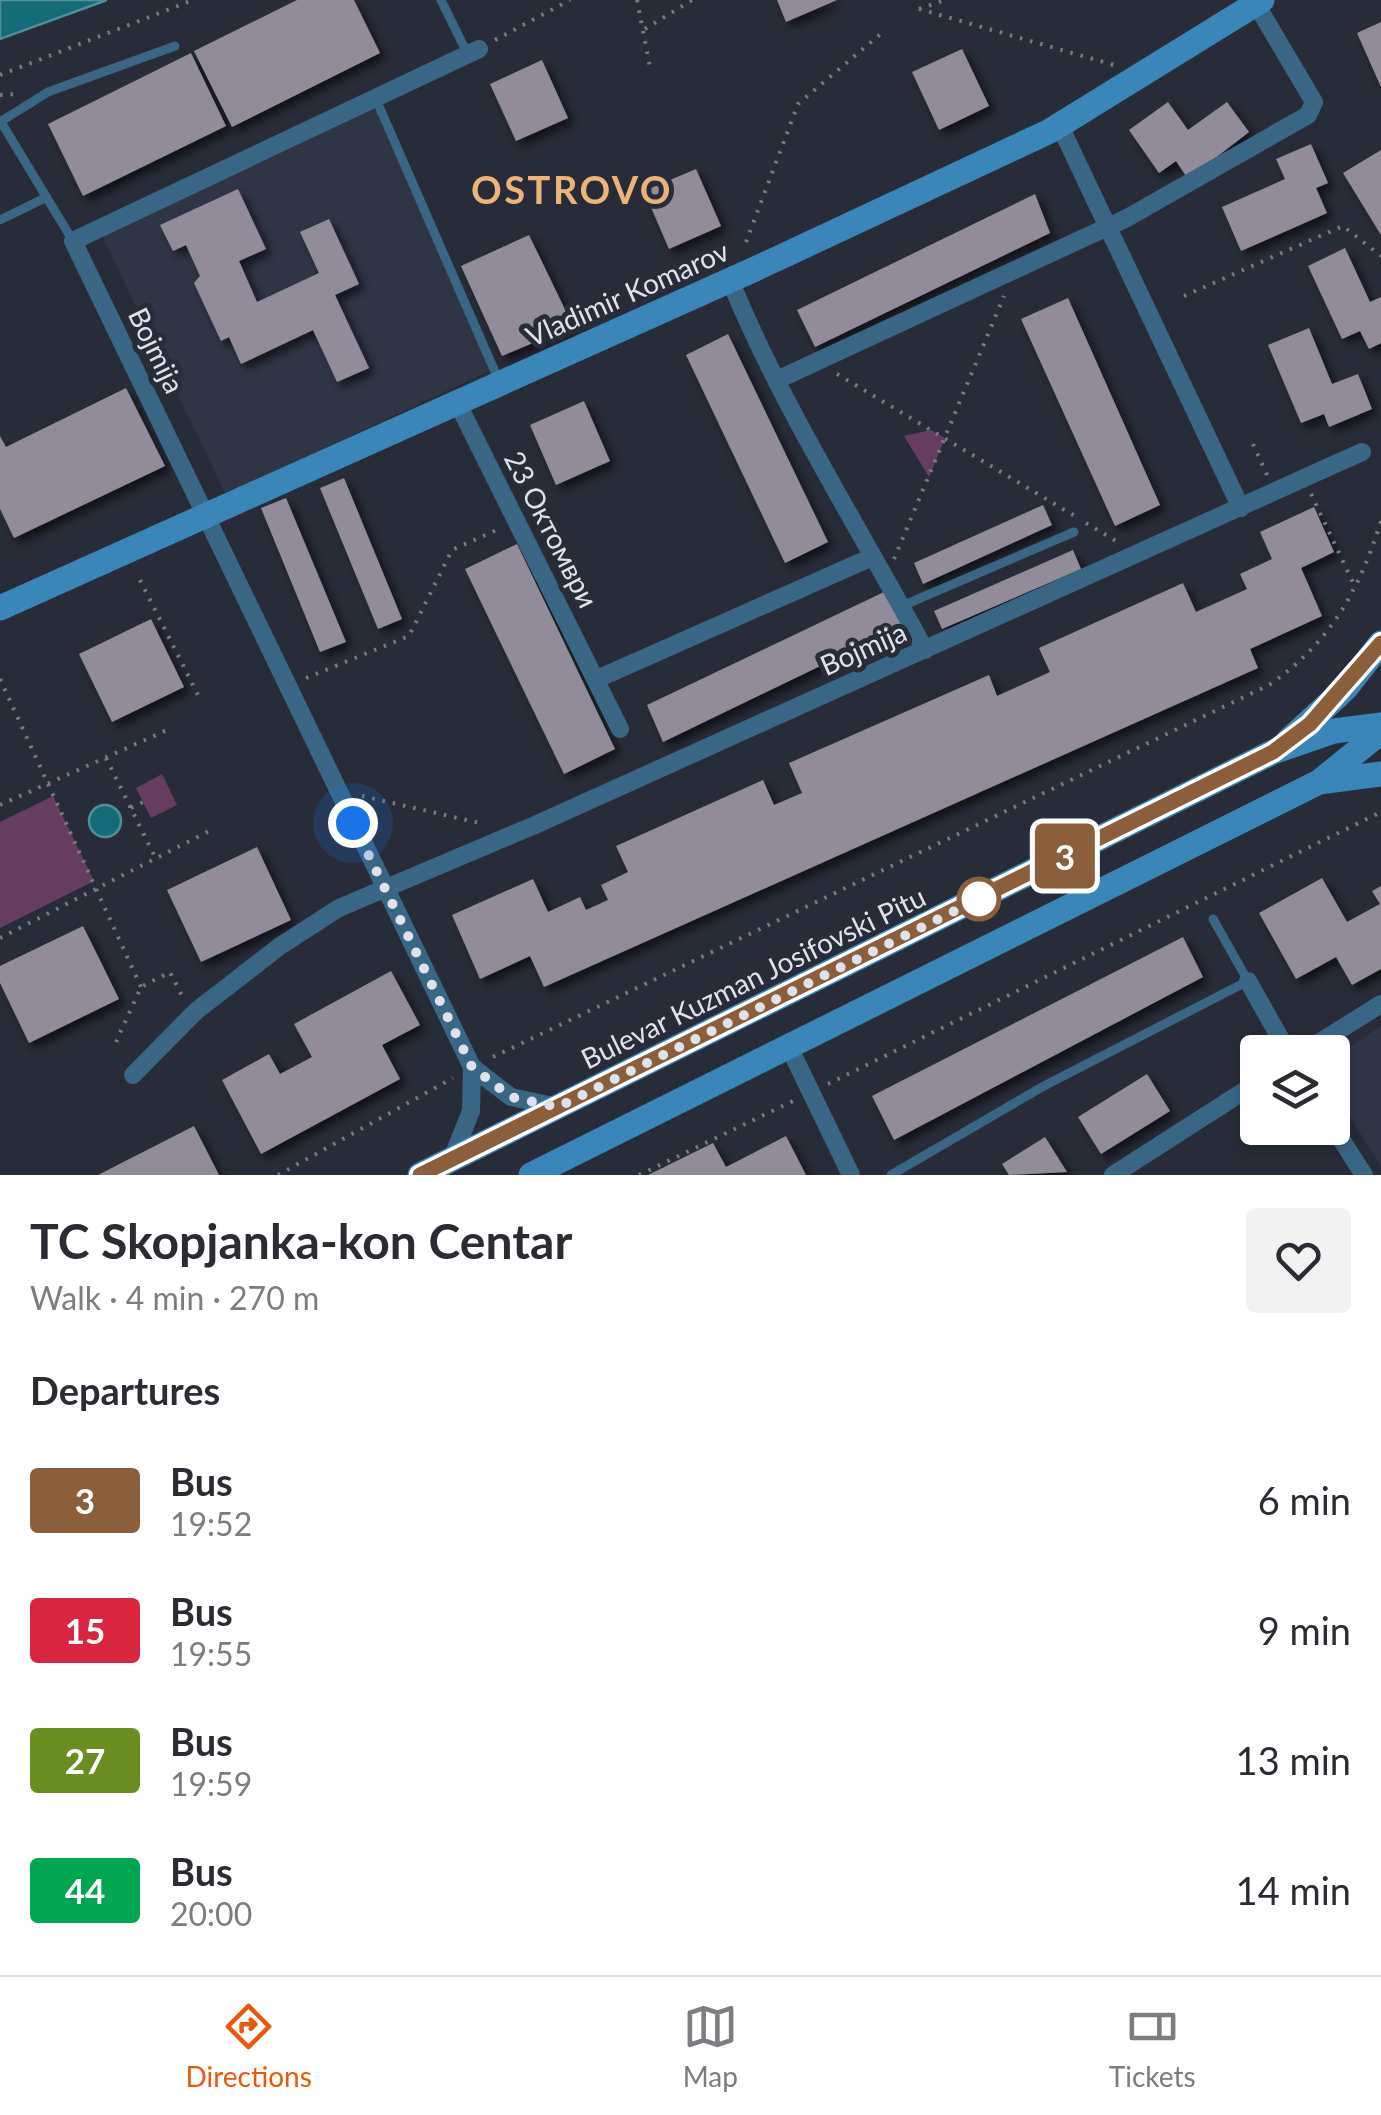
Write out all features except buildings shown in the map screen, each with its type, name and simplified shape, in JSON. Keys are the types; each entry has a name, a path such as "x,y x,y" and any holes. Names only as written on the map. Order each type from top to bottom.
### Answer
{"street":[{"path":"777,380 1109,225 1271,137 1313,109 1314,102 1259,2"},
{"name":"Vladimir Komarov","path":"0,608 458,404 1060,126 1259,2"},
{"path":"74,241 473,51"},
{"path":"1060,126 1241,508"},
{"name":"Bojmija","path":"74,241 125,366 206,513 472,1067"},
{"path":"730,280 777,380 870,558 925,650"},
{"name":"23 Октомври","path":"458,404 620,729"},
{"name":"Bojmija","path":"133,1074 191,1016 280,946 338,908 518,832 1362,452"},
{"path":"597,679 870,558"},
{"name":"Bulevar Kuzman Josifovski Pitu","path":"1273,752 1310,724 1364,667 1381,643"},
{"path":"531,1175 1319,782 1381,729"},
{"name":"Bulevar Kuzman Josifovski Pitu","path":"420,1175 1273,752 1334,732 1381,729"},
{"path":"1319,782 1381,774"},
{"path":"1248,980 1279,1035"},
{"path":"1331,1035 1381,1004"},
{"path":"790,1049 852,1175"},
{"path":"472,1067 511,1097 558,1107"},
{"path":"452,1159 471,1111 472,1067"},
{"path":"1113,1175 1240,1094"},
{"path":"1345,1145 1364,1175"}],"lane":[{"path":"440,0 473,51"},
{"path":"74,241 0,122 48,92 174,46"},
{"path":"375,97 500,384"},
{"path":"0,220 45,198"},
{"path":"902,606 1074,532"},
{"path":"891,1175 1042,1088 1248,980 1213,920"}],"path":[{"path":"0,75 193,0"},
{"path":"473,51 570,0"},
{"path":"637,0 650,67"},
{"path":"645,28 692,0"},
{"path":"945,0 919,10 1143,73"},
{"path":"746,242 798,104 884,31"},
{"path":"1184,296 1343,226 1381,256"},
{"path":"885,581 1016,268"},
{"path":"816,361 1139,554"},
{"path":"1253,444 1275,493"},
{"path":"1304,479 1356,589"},
{"path":"288,685 409,636 452,550 518,520"},
{"path":"278,1175 472,1067 1270,685 1323,640 1356,589 1381,521"},
{"path":"140,580 200,699"},
{"path":"0,678 140,987"},
{"path":"0,805 168,730"},
{"path":"106,758 156,859"},
{"path":"338,790 518,832"},
{"path":"131,808 143,802"},
{"path":"639,1175 1381,812"},
{"path":"0,938 215,828"},
{"path":"116,1042 140,987 170,972 191,1016"}],"shaded area":[{"path":"375,97 493,369 226,495 99,229"},
{"path":"931,430 945,438 929,477 904,436"},
{"path":"162,774 177,805 151,818 136,788"},
{"path":"53,796 94,881 0,928 0,822"},
{"path":"1381,1026 1381,1166 1350,1117 1350,1047"}],"water":[{"path":"0,0 107,0 0,39"},
{"path":"105,805 117,809 121,821 117,833 105,837 93,833 89,821 93,809"}],"bus line":[{"name":"3","path":"420,1175 1273,752 1310,724 1345,689 1381,643"}],"district":[{"name":"OSTROVO","path":"572,189"}],"route":[{"path":"353,823 472,1067 511,1097 558,1107 979,899"}]}
